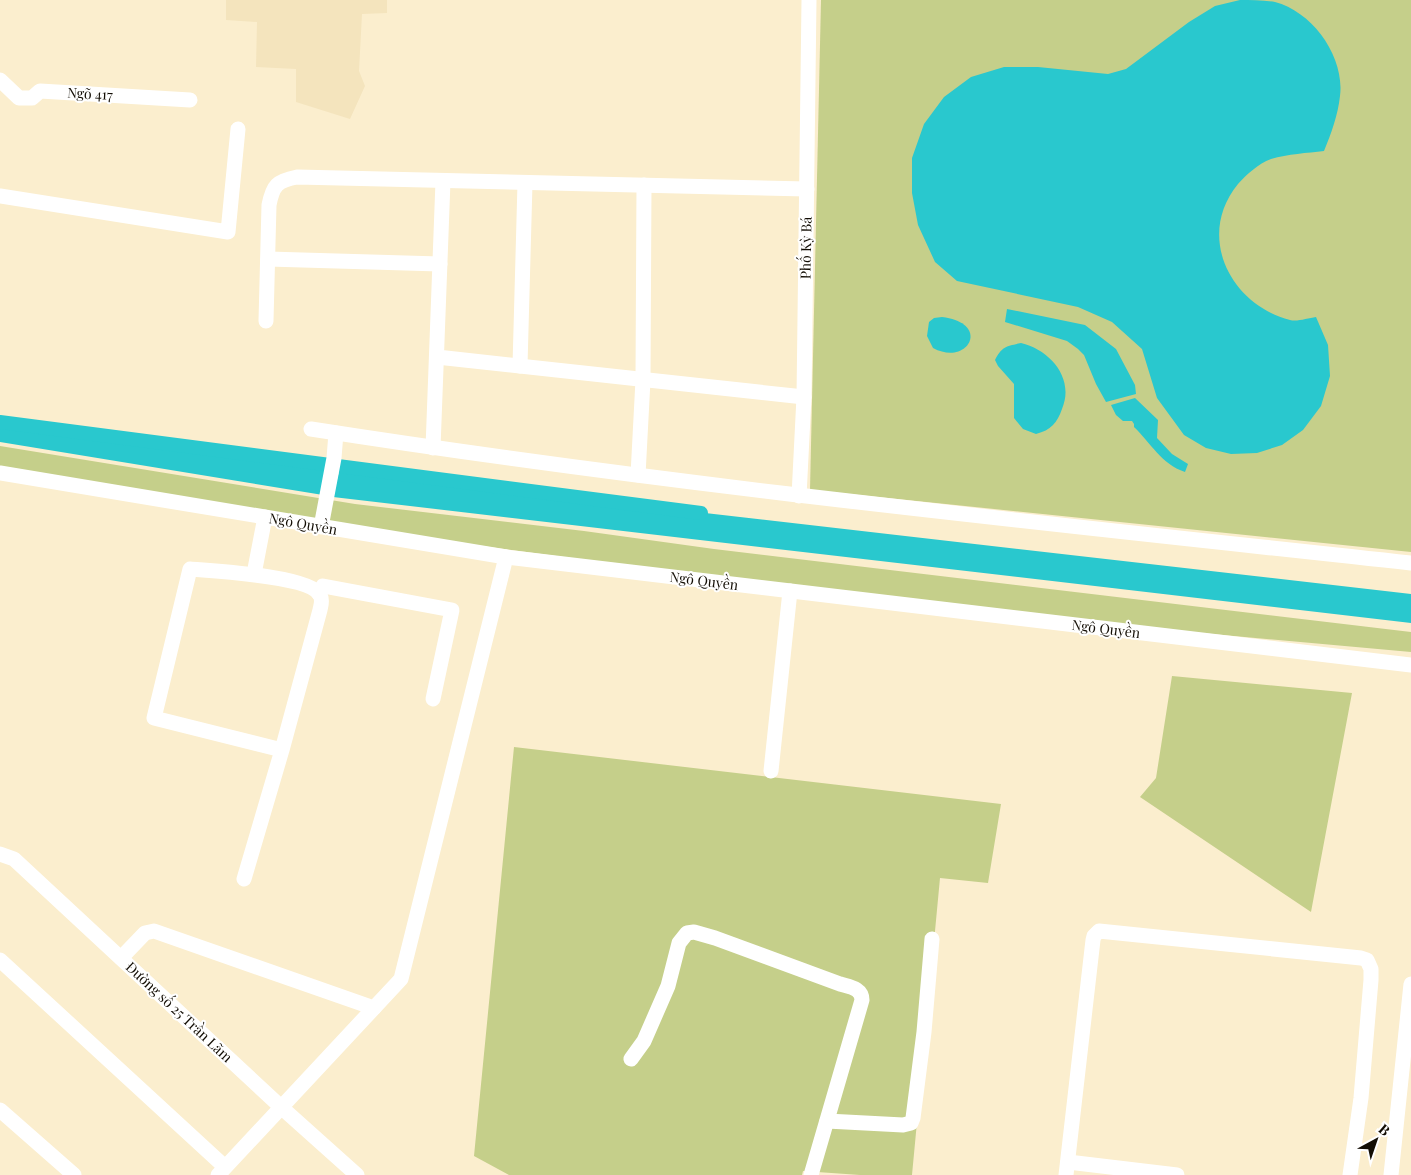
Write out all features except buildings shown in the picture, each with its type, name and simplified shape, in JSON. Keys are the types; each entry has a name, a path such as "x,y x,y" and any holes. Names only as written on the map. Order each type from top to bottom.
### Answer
{"street":[{"name":"Phố Kỳ Bá","path":"799,496 804,397 809,0"},
{"name":"Ngõ 417","path":"0,80 19,98 32,98 40,91 190,100"},
{"path":"0,196 228,232 238,129"},
{"path":"266,321 269,205 272,192 277,184 297,177 808,189"},
{"path":"433,448 443,181"},
{"path":"520,366 525,183"},
{"path":"638,475 643,380 644,186"},
{"path":"268,259 440,264"},
{"path":"436,357 804,397"},
{"path":"311,429 433,448 799,496 1411,563"},
{"path":"321,527 334,458 336,433"},
{"name":"Ngô Quyền","path":"0,473 506,557 1411,665"},
{"path":"254,574 265,517"},
{"path":"0,960 221,1171 401,980 506,557"},
{"path":"282,750 154,718 190,569 254,574 309,586 320,594"},
{"path":"244,879 320,610 322,586 452,610 433,699"},
{"path":"771,771 790,592"},
{"name":"Đường số 25 Trần Lãm","path":"0,854 14,859 357,1175"},
{"path":"121,958 145,933 154,931 374,1008"},
{"path":"1177,1175 1067,1169 1093,940 1099,931 1367,960 1371,969 1370,990 1361,1098 1350,1175"},
{"path":"631,1059 644,1041 668,986 679,943 687,933 691,932 715,938 855,988 861,995 862,1000 811,1175"},
{"path":"827,1121 903,1125 911,1123 924,1032 932,939"},
{"path":"1391,1175 1411,984"},
{"path":"0,1110 74,1175"}],"shaded area":[{"path":"226,0 387,0 387,13 362,14 359,71 365,86 350,119 296,102 296,69 256,67 257,22 226,20"}],"green space":[{"path":"821,0 1411,0 1411,552 810,490"},
{"path":"0,446 355,504 1411,632 1411,652 1168,630 608,563 414,537 0,466"},
{"path":"1172,676 1352,693 1311,912 1140,797 1156,778"},
{"path":"514,747 1001,804 988,883 940,878 912,1175 860,1175 803,1171 802,1175 509,1175 474,1156"}],"water":[{"path":"1240,0 1275,2 1289,7 1302,15 1314,26 1332,52 1340,81 1340,96 1334,124 1324,151 1284,156 1266,161 1241,180 1226,204 1220,225 1220,245 1225,265 1236,283 1250,299 1269,312 1290,320 1316,317 1328,345 1330,376 1321,406 1303,430 1282,445 1257,453 1231,454 1206,448 1184,435 1157,398 1142,349 1112,322 1078,307 957,281 935,262 918,225 912,193 912,158 924,124 944,97 971,77 1004,67 1038,67 1108,74 1126,69 1189,22 1215,6"},
{"path":"1007,309 1085,325 1116,349 1135,385 1136,394 1106,402 1084,355 1078,349 1067,341 1005,322"},
{"path":"942,317 957,321 967,327 970,334 969,342 964,348 956,352 945,352 933,348 927,336 929,322 934,318"},
{"path":"1021,343 1032,347 1050,359 1062,376 1065,387 1065,398 1058,418 1050,428 1036,434 1023,429 1014,418 1014,384 995,360 1005,347"},
{"path":"1135,398 1158,420 1157,438 1172,454 1188,464 1185,472 1169,464 1134,427 1132,421 1123,421 1116,415 1111,405"},
{"path":"0,422 326,464 323,495 0,442"},
{"path":"339,471 1411,594 1411,623 333,497"}],"waterway":[{"path":"0,422 701,513"}]}
